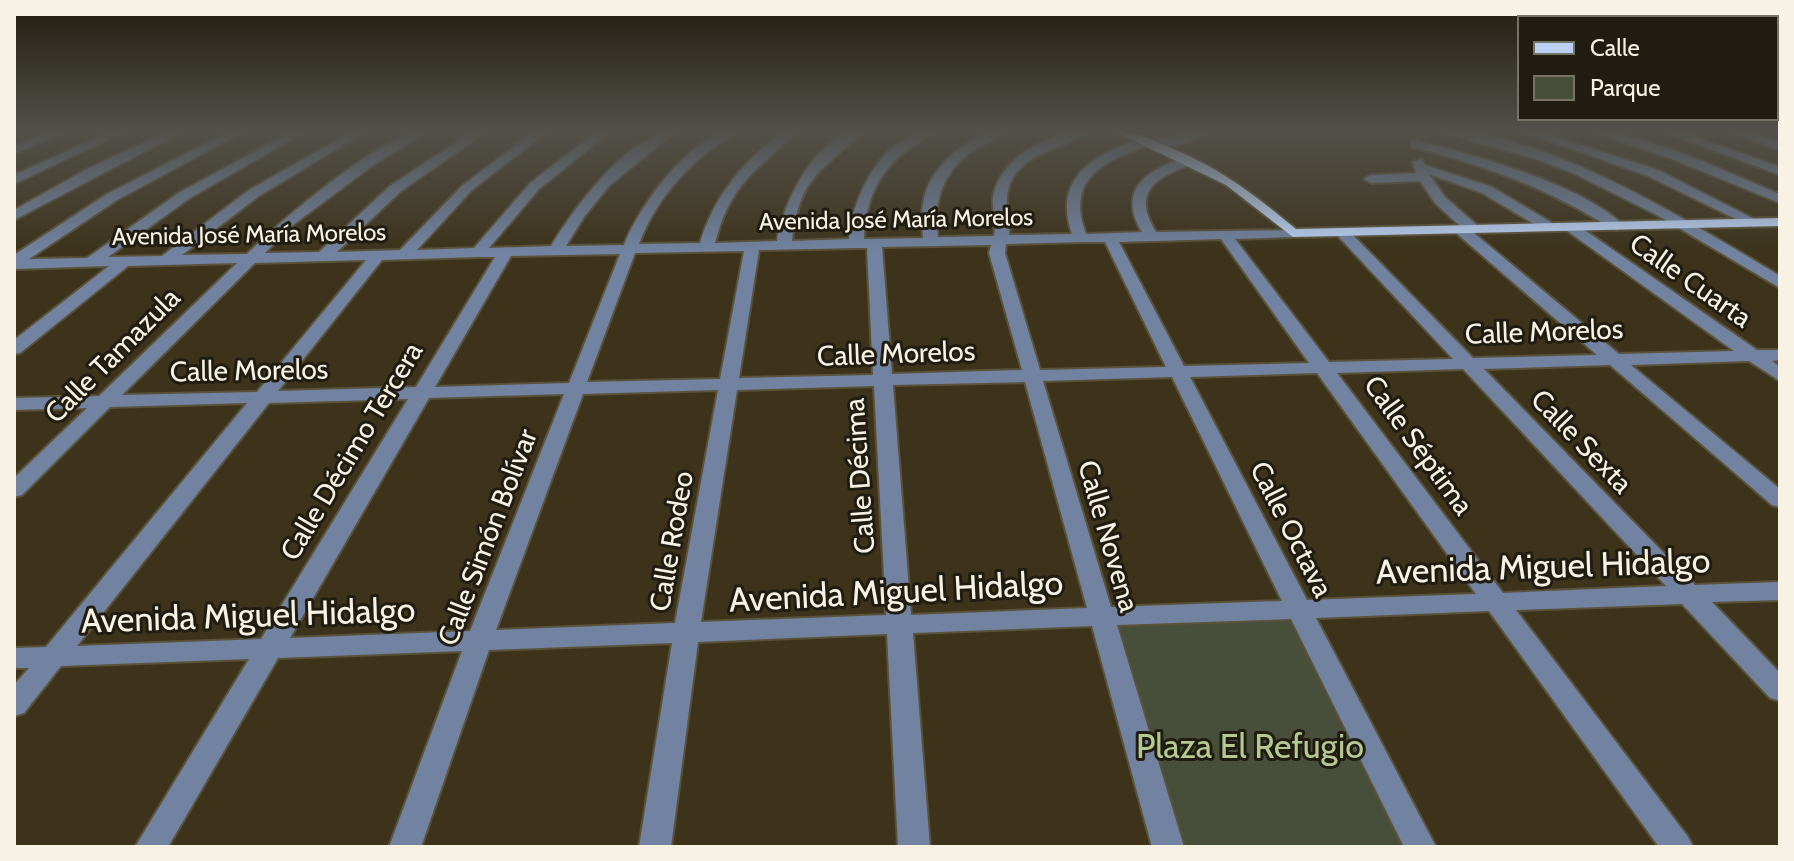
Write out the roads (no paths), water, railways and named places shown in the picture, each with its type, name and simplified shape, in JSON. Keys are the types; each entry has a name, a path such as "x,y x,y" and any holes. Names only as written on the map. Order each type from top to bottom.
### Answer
{"main road":[{"path":"1213,172 1231,182 1293,233"},
{"name":"Avenida José María Morelos","path":"1293,233 1780,222"}],"street":[{"path":"14,216 92,172"},
{"path":"14,263 112,197 160,172"},
{"path":"91,262 185,195 226,172"},
{"path":"166,260 254,193 290,172"},
{"name":"Calle Tamazula","path":"14,490 249,258 327,191 357,172"},
{"path":"323,257 395,189 420,172"},
{"path":"405,254 434,218 486,172"},
{"path":"478,253 500,221 550,172"},
{"path":"556,251 589,198 616,172"},
{"name":"Calle Simón Bolívar","path":"405,847 479,640 639,224 662,189 679,172"},
{"path":"706,247 722,202 744,172"},
{"path":"784,246 787,216 797,190 809,172"},
{"name":"Calle Décima","path":"877,172 863,194 856,218 865,244 882,382 914,847"},
{"path":"931,242 926,221 928,201 935,183 945,172"},
{"name":"Calle Novena","path":"1012,172 1002,190 1000,209 1003,229 997,253 1168,847"},
{"path":"1081,239 1072,220 1070,202 1075,186 1089,172"},
{"path":"1152,237 1139,221 1136,205 1140,190 1151,178 1164,172"},
{"path":"1371,179 1421,172"},
{"path":"1422,172 1442,202 1466,229 1610,357 1780,500"},
{"path":"1423,172 1487,190 1549,227"},
{"path":"1509,172 1552,188 1617,226"},
{"path":"1582,172 1635,196 1780,283"},
{"path":"1651,172 1753,222"},
{"path":"1715,172 1780,199"},
{"name":"Calle Cuarta","path":"1571,227 1780,375"},
{"name":"Calle Sexta","path":"1342,232 1780,690"},
{"name":"Avenida José María Morelos","path":"14,263 1293,233"},
{"name":"Calle Séptima","path":"1225,235 1677,847"},
{"name":"Calle Octava","path":"1110,238 1420,847"},
{"name":"Calle Rodeo","path":"655,847 686,634 752,246"},
{"name":"Calle Décimo Tercera","path":"151,847 506,252"},
{"path":"14,705 378,255"},
{"path":"14,349 125,261"},
{"name":"Calle Morelos","path":"14,404 882,382 1610,357 1780,355"},
{"name":"Avenida Miguel Hidalgo","path":"14,658 1780,591"}],"park label":[{"name":"Plaza El Refugio","path":"1250,746"}]}
